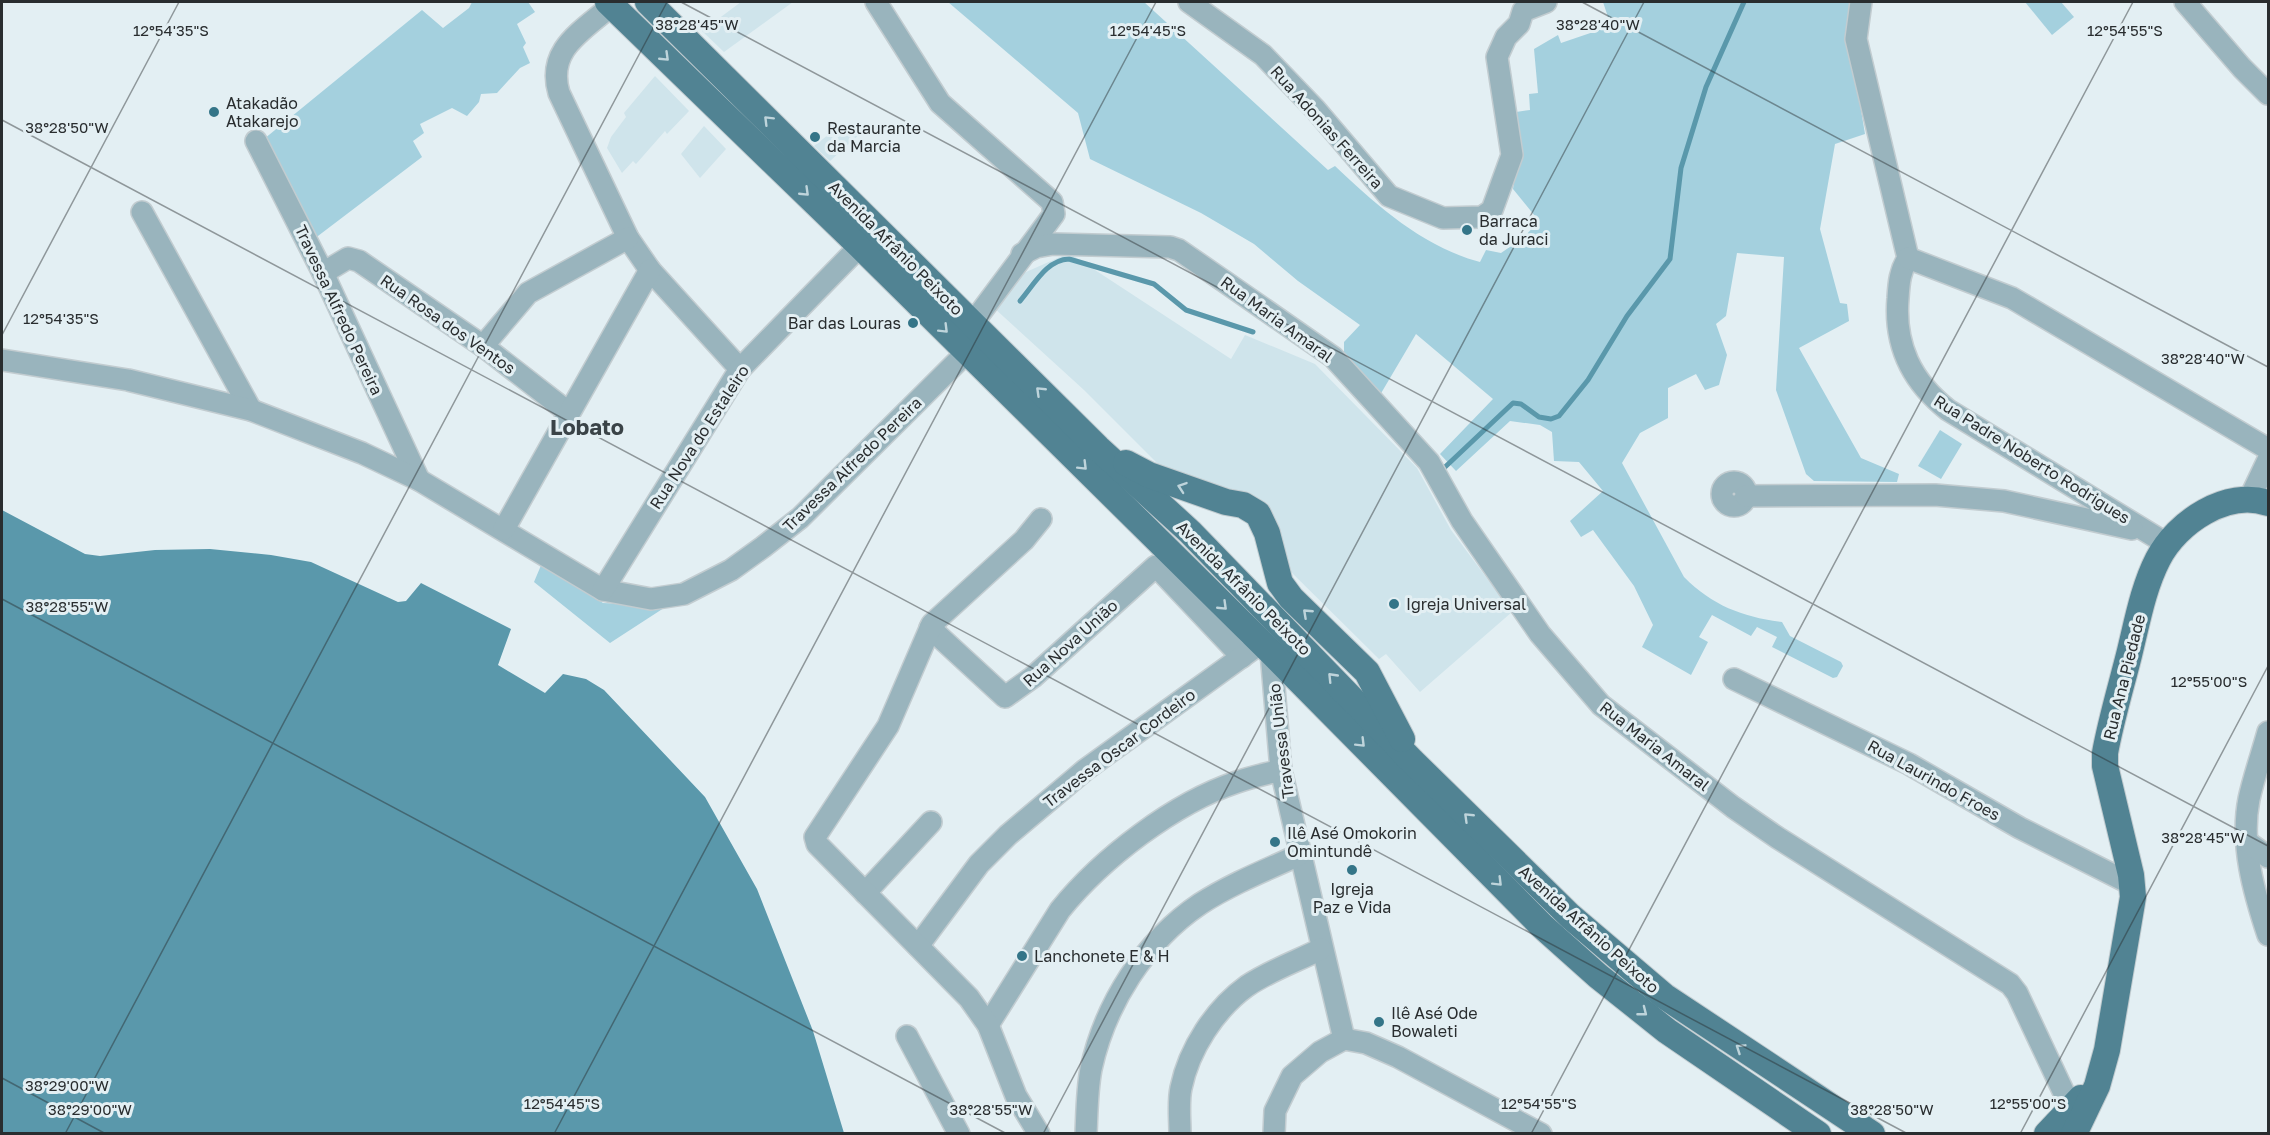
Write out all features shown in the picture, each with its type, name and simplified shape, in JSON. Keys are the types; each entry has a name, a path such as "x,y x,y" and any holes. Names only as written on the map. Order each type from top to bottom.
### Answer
{"main road":[{"name":"Avenida Afrânio Peixoto","path":"648,2 1098,448 1190,532 1412,761 1618,959 1682,1009 1872,1134"},
{"name":"Avenida Afrânio Peixoto","path":"610,3 860,246 1181,565 1258,650 1542,926 1598,976 1696,1052 1818,1134"},
{"path":"1098,448 1149,475 1226,502 1243,505 1258,514 1267,533 1280,583 1291,598 1367,672 1412,761"},
{"name":"Rua Ana Piedade","path":"2047,1134 2073,1122 2102,1068 2110,1036 2133,906 2133,885 2105,766 2105,753 2152,574 2157,538 2209,509 2258,501"},
{"path":"1181,565 1190,532 1198,514 1206,507 1226,502"},
{"path":"1780,1074 1893,1134"}],"street":[{"path":"876,2 940,103 1052,202 1054,214 972,324"},
{"name":"Rua Adonias Ferreira","path":"1189,2 1263,55 1315,109 1389,196 1443,218 1482,217 1492,210 1512,155 1497,57 1506,37 1519,24 1520,6 1546,2"},
{"path":"1861,2 1856,39 1908,258 2012,298 2268,449"},
{"path":"2185,2 2242,68 2268,94"},
{"path":"610,3 562,50 555,71 559,93 628,238 650,270 740,369"},
{"name":"Travessa Alfredo Pereira","path":"256,141 323,273 418,480"},
{"path":"142,212 251,410"},
{"path":"483,346 528,293 628,238"},
{"name":"Rua Maria Amaral","path":"1022,254 1036,247 1053,244 1170,247 1179,250 1333,357 1429,462 1462,521 1540,634 1601,705 1733,807 1778,838 2010,984 2017,993 2073,1122"},
{"name":"Rua Nova do Estaleiro","path":"603,590 740,369 860,246"},
{"name":"Rua Rosa dos Ventos","path":"323,273 348,258 359,261 483,346 568,412"},
{"name":"Rua Padre Noberto Rodrigues","path":"1908,258 1900,271 1897,328 1906,361 1926,391 1948,410 2157,538"},
{"path":"504,529 650,270"},
{"name":"Travessa Alfredo Pereira","path":"2,360 128,380 251,410 362,453 418,480 504,529 603,590 651,599 684,594 731,570 800,518 967,352"},
{"path":"2258,501 2268,460"},
{"name":"Rua Padre Noberto Rodrigues","path":"1746,496 1935,495 2004,501 2157,538"},
{"path":"1040,1134 1016,1096 988,1024 969,998 817,844 815,837 888,726 930,628 942,612 1024,540 1041,519"},
{"name":"Rua Nova União","path":"930,628 996,691 1002,696 1009,696 1156,566 1258,650"},
{"name":"Travessa União","path":"1258,650 1299,855 1344,1039"},
{"name":"Travessa Oscar Cordeiro","path":"918,946 979,864 1008,835 1084,770 1258,650"},
{"name":"Rua Laurindo Froes","path":"1734,679 1909,764 2020,828 2133,885"},
{"path":"2268,732 2249,800 2246,841 2257,900 2268,935"},
{"path":"988,1024 1060,909 1098,872 1157,822 1224,787 1281,770"},
{"path":"866,893 931,822"},
{"path":"2246,841 2268,857"},
{"path":"1086,1134 1091,1070 1100,1037 1126,981 1166,933 1202,903 1299,855"},
{"path":"1180,1134 1180,1098 1184,1076 1194,1050 1218,1012 1248,985 1321,949"},
{"path":"907,1036 959,1134"},
{"path":"1274,1134 1275,1111 1292,1076 1320,1052 1344,1039 1366,1043 1398,1057 1541,1134"}],"shaded area":[{"path":"472,2 528,2 535,12 517,24 526,43 523,47 530,63 520,68 497,93 481,94 479,102 467,116 452,108 420,124 424,133 413,141 422,157 314,239 264,139 422,10 443,28 469,8"},
{"path":"741,2 793,2 724,52 702,31"},
{"path":"948,2 1144,2 1328,170 1335,166 1384,210 1420,235 1459,255 1480,262 1486,250 1501,253 1523,238 1539,221 1513,189 1520,143 1516,112 1530,110 1529,94 1538,93 1534,49 1558,35 1561,43 1611,26 1603,2 1852,2 1849,38 1865,134 1835,144 1820,229 1840,303 1847,304 1849,321 1799,348 1861,458 1899,474 1897,482 1814,481 1806,474 1776,390 1784,257 1737,253 1726,316 1716,324 1727,355 1719,385 1705,390 1696,374 1668,388 1668,418 1640,433 1622,463 1684,577 1717,603 1754,617 1782,622 1790,636 1841,662 1843,666 1837,677 1833,678 1772,647 1777,637 1757,627 1751,636 1712,615 1699,637 1708,642 1691,675 1642,647 1653,625 1634,586 1593,530 1581,537 1570,521 1603,491 1579,462 1554,461 1552,432 1540,425 1510,421 1456,471 1440,454 1493,399 1416,334 1380,395 1344,358 1344,342 1360,325 1298,281 1254,244 1201,213 1090,159 1078,113"},
{"path":"2025,2 2061,2 2074,17 2052,35"},
{"path":"655,76 689,111 667,134 665,131 636,164 633,161 622,173 607,148 611,137 626,117 624,113"},
{"path":"854,123 862,132 830,161 814,146 828,135 836,139"},
{"path":"704,126 726,149 700,178 681,154"},
{"path":"1069,253 1231,359 1245,335 1315,364 1417,468 1451,530 1512,612 1420,692 1386,654 1379,659 1286,567 1279,532 1273,515 1266,508 1229,489 1161,467 1084,390 993,307 1017,276"},
{"path":"1940,430 1962,444 1941,479 1918,466"},
{"path":"2,510 85,554 100,556 155,550 210,549 271,555 311,562 398,602 406,601 421,583 511,629 498,665 545,693 563,674 586,679 604,690 705,797 757,889 813,1031 844,1133 2,1133"},
{"path":"542,563 603,603 667,606 610,643 534,582"}],"waterway":[{"path":"1444,468 1513,403 1521,404 1539,417 1551,419 1559,416 1588,380 1627,316 1670,259 1681,168 1706,87 1744,2"},
{"path":"1020,301 1047,269 1061,260 1069,259 1154,284 1186,310 1253,332"}],"place":[{"name":"Atakadão Atakarejo","path":"214,112"},
{"name":"Restaurante da Marcia","path":"815,137"},
{"name":"Barraca da Juraci","path":"1467,230"},
{"name":"Bar das Louras","path":"913,323"},
{"name":"Igreja Universal","path":"1394,604"},
{"name":"Ilê Asé Omokorin Omintundê","path":"1275,842"},
{"name":"Igreja Paz e Vida","path":"1352,870"},
{"name":"Lanchonete E & H","path":"1022,956"},
{"name":"Ilê Asé Ode Bowaleti","path":"1379,1022"}],"district":[{"name":"Lobato","path":"587,427"}]}
